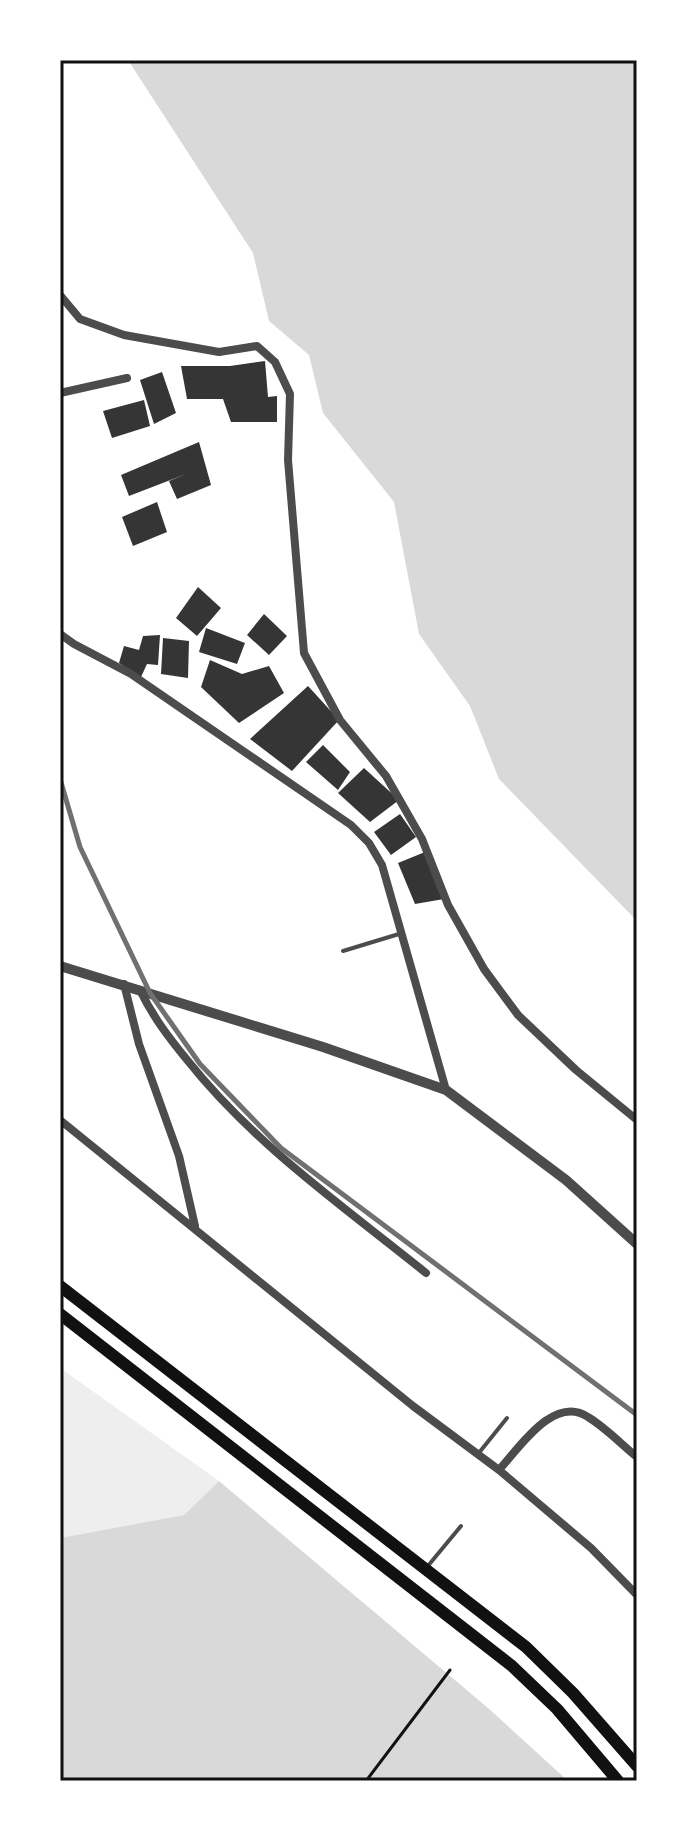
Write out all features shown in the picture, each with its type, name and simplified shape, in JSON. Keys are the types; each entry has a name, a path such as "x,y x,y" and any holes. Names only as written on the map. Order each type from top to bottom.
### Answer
{"main road":[{"path":"60,1286 526,1647 573,1693 637,1766"},
{"path":"60,1314 512,1666 557,1709 618,1781"}],"street":[{"path":"60,295 80,319 124,335 219,352 257,346 275,362 290,394 288,460 304,653 340,720 392,786 422,839 448,905 484,969 518,1015 576,1070 637,1120"},
{"path":"60,393 127,378"},
{"path":"60,634 131,674 360,833 382,865 446,1090"},
{"path":"60,966 323,1047 446,1090 566,1180 637,1244"},
{"path":"124,984 139,1044 179,1156 195,1227"},
{"path":"140,990 153,1017 235,1116 297,1172 426,1273"},
{"path":"60,1120 328,1338 499,1470 591,1548 637,1595"},
{"path":"499,1470 543,1424 557,1414 571,1411 588,1416 637,1457"}],"lane":[{"path":"343,951 402,933"},
{"path":"478,1454 507,1418"},
{"path":"426,1569 461,1526"}],"path":[{"path":"366,1781 450,1670"}],"shaded area":[{"path":"128,60 637,60 637,921 499,779 470,706 419,634 394,502 323,413 309,355 269,321 253,253"},
{"path":"60,1368 219,1481 184,1515 60,1538"},
{"path":"219,1481 488,1708 568,1781 60,1781 60,1538 184,1515"}],"building":[{"path":"265,361 268,397 277,396 277,422 231,422 223,399 187,399 181,366 230,366"},
{"path":"162,372 176,413 154,424 140,380"},
{"path":"144,400 150,426 112,438 103,411"},
{"path":"199,442 211,485 177,499 169,481 186,474 129,496 121,475"},
{"path":"157,502 167,532 133,546 122,517"},
{"path":"198,587 221,608 197,636 176,618"},
{"path":"264,614 287,636 269,655 247,635"},
{"path":"206,628 245,643 237,664 199,652"},
{"path":"160,635 158,665 147,664 141,677 119,663 124,646 139,650 143,636"},
{"path":"163,638 189,641 188,678 161,674"},
{"path":"210,660 242,674 269,666 284,693 239,723 201,687"},
{"path":"308,686 339,720 292,771 250,739"},
{"path":"323,745 350,772 338,790 306,762"},
{"path":"364,768 399,800 370,822 338,793"},
{"path":"400,814 416,837 391,855 374,832"},
{"path":"425,852 444,899 415,904 398,863"}],"railway":[{"path":"60,779 80,847 150,993 200,1064 281,1148 637,1415"}]}
